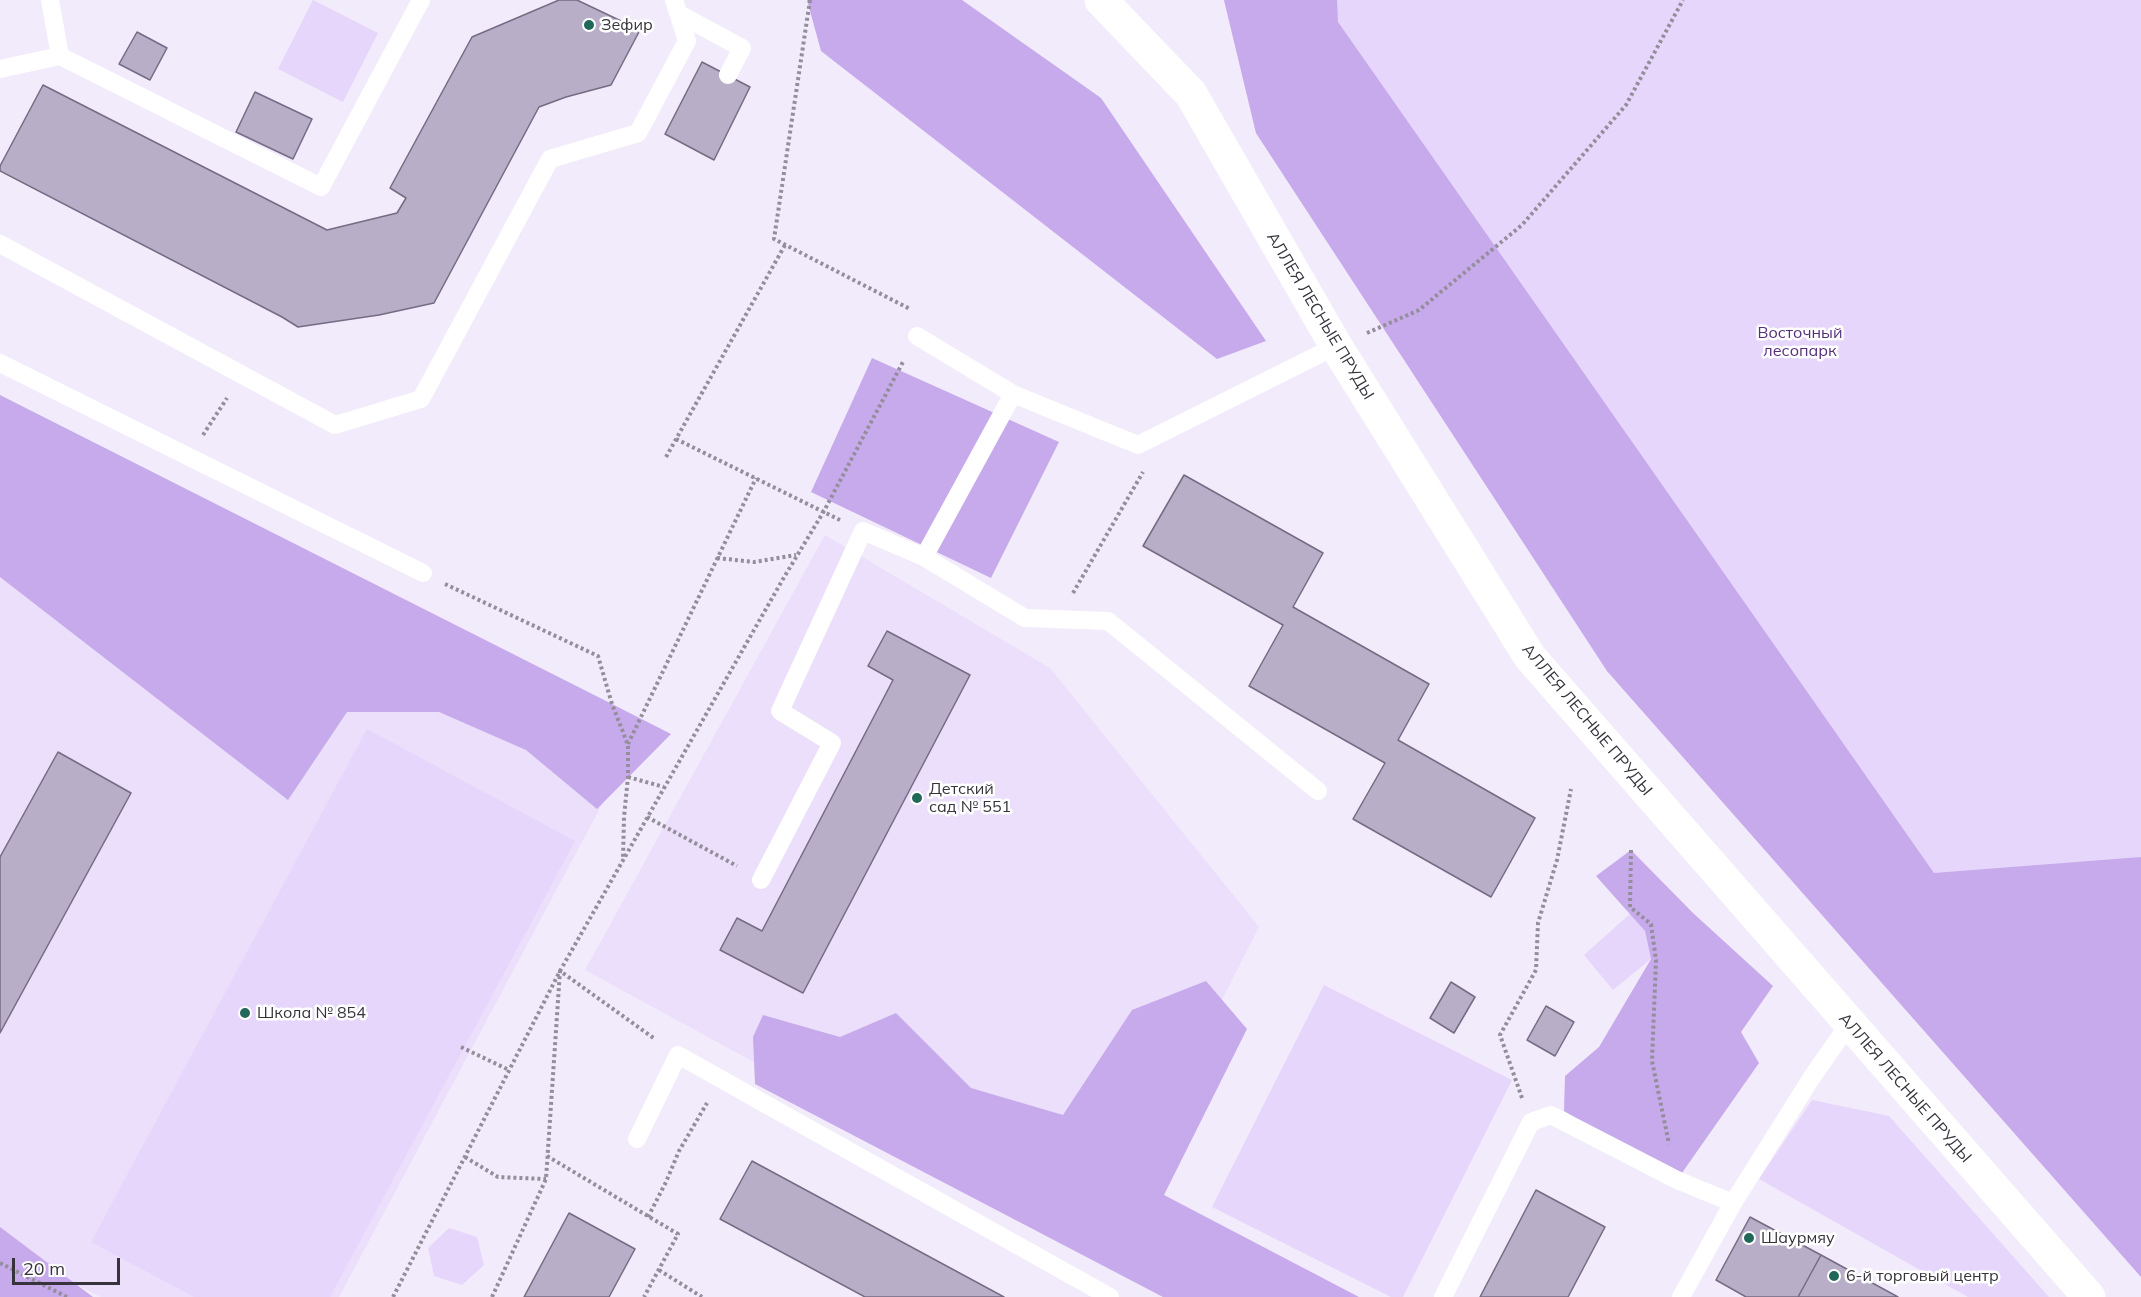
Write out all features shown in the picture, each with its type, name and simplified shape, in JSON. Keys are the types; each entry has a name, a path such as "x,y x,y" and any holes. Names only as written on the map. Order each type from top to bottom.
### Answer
{"street":[{"name":"АЛЛЕЯ ЛЕСНЫЕ ПРУДЫ","path":"1101,0 1191,94 1336,346 1530,657 2089,1297"}],"lane":[{"path":"50,0 60,56"},
{"path":"0,69 60,56 321,187 422,0"},
{"path":"677,7 742,48 728,75"},
{"path":"0,244 335,425 421,399 550,159 638,133 687,41 677,7"},
{"path":"917,336 1013,394 1138,445 1336,346"},
{"path":"0,363 423,573"},
{"path":"924,557 1013,394"},
{"path":"761,880 832,743 780,711 862,531 924,557 1025,618 1108,621 1318,791"},
{"path":"1681,1297 1733,1203 1812,1077 1849,1024"},
{"path":"637,1139 678,1055 1110,1297"},
{"path":"1443,1297 1531,1122 1551,1115 1677,1180 1733,1203"}],"path":[{"path":"774,239 810,0"},
{"path":"1336,346 1419,310 1522,225 1626,105 1683,0"},
{"path":"666,457 784,245"},
{"path":"393,1297 560,971 797,555 824,512 917,336"},
{"path":"190,458 241,375"},
{"path":"1058,619 1168,430"},
{"path":"676,439 824,512"},
{"path":"628,745 756,478"},
{"path":"717,558 754,562 797,555"},
{"path":"423,573 598,657 612,704 628,745 623,859"},
{"path":"628,777 664,787"},
{"path":"1531,1122 1500,1035 1536,970 1539,923 1557,860 1571,789"},
{"path":"648,817 761,880"},
{"path":"1631,850 1630,907 1651,924 1656,960 1652,1061 1677,1180"},
{"path":"560,971 678,1055"},
{"path":"492,1297 546,1179 560,971"},
{"path":"461,1047 509,1070"},
{"path":"648,1217 679,1151 721,1079"},
{"path":"547,1156 678,1234 644,1297"},
{"path":"465,1157 498,1177 546,1179"},
{"path":"0,1263 67,1297"},
{"path":"659,1270 702,1297"}],"shaded area":[{"path":"807,0 962,0 1101,98 1266,341 1217,359 821,51"},
{"path":"1224,0 1337,0 1338,22 1934,873 2141,857 2141,1277 1607,671 1256,133"},
{"path":"872,358 1059,442 991,578 811,492"},
{"path":"0,395 671,734 597,809 526,750 439,712 347,712 288,800 0,577"},
{"name":"Школа № 854","path":"0,451 615,780 339,1297 101,1297 0,1245"},
{"name":"Детский сад № 551","path":"825,535 1050,668 1259,927 1095,1248 585,970"},
{"path":"1631,850 1693,913 1773,986 1741,1032 1759,1063 1677,1180 1564,1111 1565,1076 1599,1047 1651,959 1645,931 1596,876"},
{"path":"1206,981 1247,1029 1164,1195 1359,1297 1163,1297 755,1084 753,1037 763,1015 840,1037 896,1013 971,1088 1063,1115 1132,1010"},
{"path":"0,1227 93,1297 0,1297"}],"green space":[{"path":"313,0 378,33 343,102 278,69"},
{"name":"Восточный лесопарк","path":"1224,0 2141,0 2141,1277 1607,671 1256,133"},
{"path":"367,729 575,841 330,1297 194,1297 91,1242"},
{"path":"1630,914 1645,931 1651,959 1613,990 1584,955"},
{"path":"1324,985 1512,1080 1403,1297 1391,1297 1212,1207"},
{"path":"1812,1100 1889,1116 2049,1297 1968,1297 1759,1179"},
{"path":"449,1228 477,1237 484,1265 462,1285 434,1276 428,1248"}],"building":[{"path":"559,0 577,0 640,30 611,85 539,107 434,303 379,315 298,327 0,171 0,166 43,85 327,230 397,213 406,198 390,188 472,37"},
{"path":"137,32 167,48 150,80 119,64"},
{"path":"702,62 750,87 714,160 665,134"},
{"path":"255,92 312,119 293,159 236,132"},
{"path":"1184,475 1323,553 1293,607 1429,684 1398,740 1535,818 1491,897 1353,819 1385,763 1249,686 1283,625 1143,546"},
{"path":"887,631 970,675 803,993 720,950 737,918 762,931 893,680 868,666"},
{"path":"58,752 131,793 0,1033 0,857"},
{"path":"1451,982 1475,997 1454,1033 1430,1018"},
{"path":"1546,1006 1574,1022 1555,1056 1527,1040"},
{"path":"752,1161 1004,1297 865,1297 720,1219"},
{"path":"1536,1190 1605,1227 1568,1297 1480,1297"},
{"path":"569,1213 635,1249 609,1297 524,1297"},
{"path":"1750,1217 1821,1255 1798,1297 1746,1297 1716,1280"},
{"name":"6-й торговый центр","path":"1821,1255 1898,1297 1798,1297"}],"place":[{"name":"Зефир","path":"589,25"},
{"name":"Детский сад № 551","path":"917,798"},
{"name":"Школа № 854","path":"245,1013"},
{"name":"Шаурмяу","path":"1749,1238"},
{"name":"6-й торговый центр","path":"1834,1276"}]}
